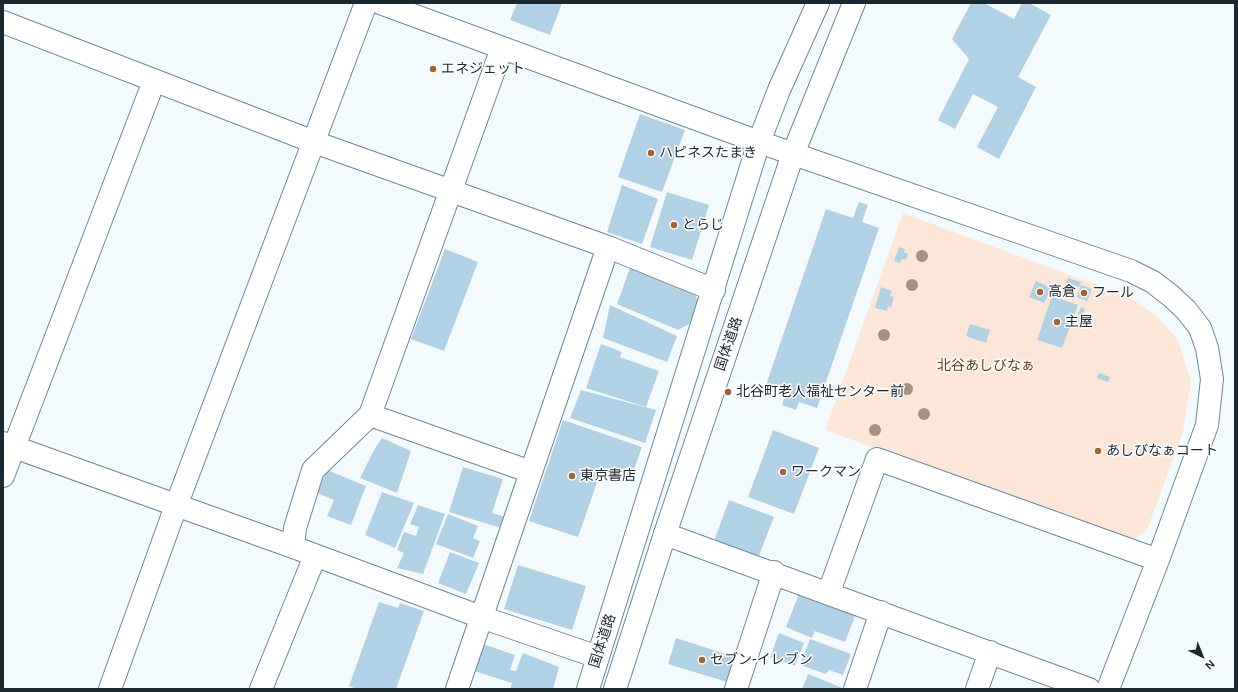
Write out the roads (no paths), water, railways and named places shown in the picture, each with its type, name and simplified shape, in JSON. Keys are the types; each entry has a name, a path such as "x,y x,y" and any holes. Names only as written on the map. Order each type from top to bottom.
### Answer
{"street":[{"path":"110,689 176,506 366,3"},
{"path":"380,3 759,142 1131,271 1153,282 1186,310 1200,328 1207,348 1212,379 1207,425 1158,560 1108,689"},
{"name":"国体道路","path":"588,689 714,290 759,142 779,90 818,3"},
{"name":"国体道路","path":"615,689 665,534 793,154 854,3"},
{"path":"3,22 314,142 608,246 714,290"},
{"path":"294,547 295,528 313,470 370,415 502,48"},
{"path":"3,476 9,446 154,81"},
{"path":"457,689 608,246"},
{"path":"370,415 531,472"},
{"path":"9,446 294,547 481,617 598,657"},
{"path":"829,592 878,459 1158,560"},
{"path":"665,534 829,592 1089,689"},
{"path":"261,689 315,556"},
{"path":"736,689 774,572"},
{"path":"855,689 881,612"},
{"path":"977,689 990,652"}],"place":[{"name":"エネジェット","path":"433,69"},
{"name":"ハピネスたまき","path":"651,153"},
{"name":"とらじ","path":"674,225"},
{"name":"高倉","path":"1040,292"},
{"name":"フール","path":"1084,293"},
{"name":"主屋","path":"1057,322"},
{"name":"北谷町老人福祉センター前","path":"728,392"},
{"name":"あしびなぁコート","path":"1098,451"},
{"name":"ワークマン","path":"783,472"},
{"name":"東京書店","path":"572,476"},
{"name":"セブン-イレブン","path":"702,660"}],"park label":[{"name":"北谷あしびなぁ","path":"986,366"}]}
